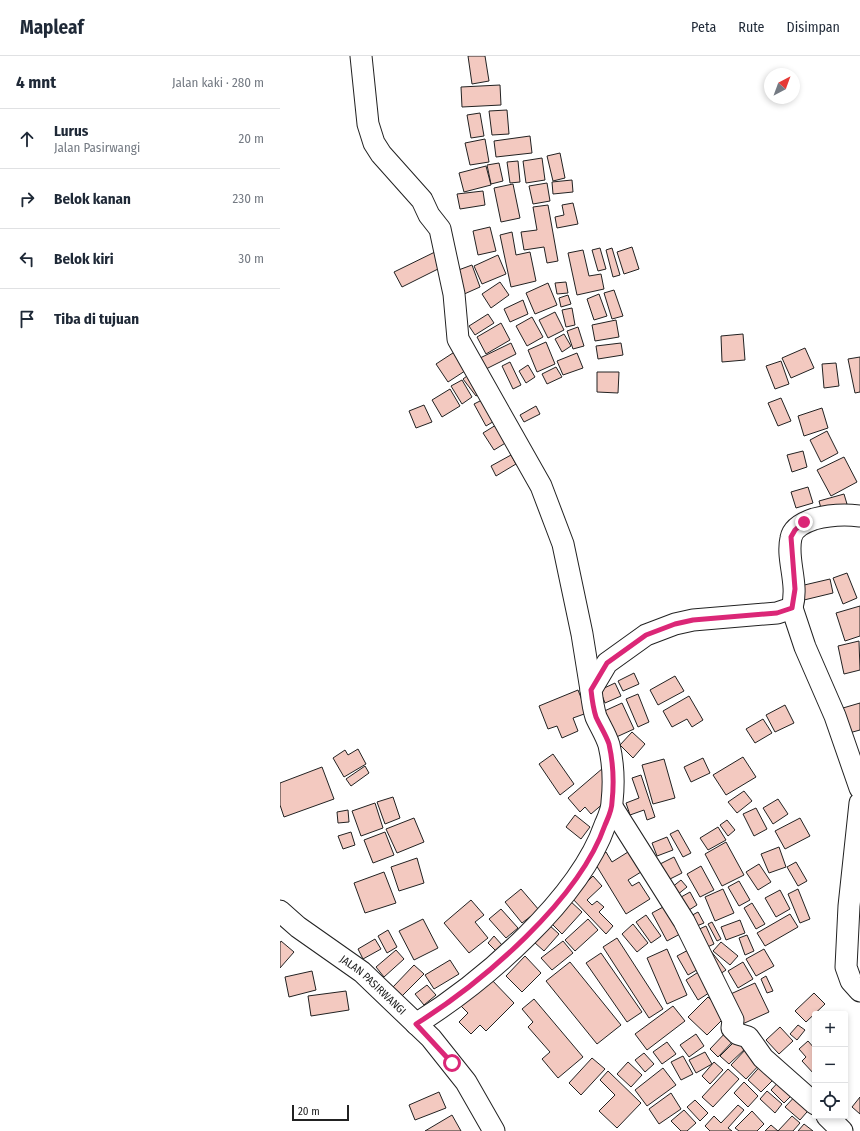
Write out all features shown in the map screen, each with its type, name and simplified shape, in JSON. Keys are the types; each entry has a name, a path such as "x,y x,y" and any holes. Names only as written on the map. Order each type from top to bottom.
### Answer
{"street":[{"path":"361,56 368,124 374,143 381,154 422,200 429,215 440,229 454,294 458,338 541,486 563,544 582,634 596,715 608,744 613,786 612,807 600,841 572,885 542,920 481,977 445,1006 416,1024"},
{"path":"860,516 827,516 804,522 795,530 791,537 795,589 792,608 805,646 835,716 860,788"},
{"path":"591,690 607,663 646,635 675,624 693,620 777,613 792,608"},
{"path":"860,803 850,892 846,966 851,981 860,991"},
{"path":"612,807 687,927 733,1020 732,1028 738,1034 748,1037 762,1058 812,1101"},
{"name":"JALAN PASIRWANGI","path":"280,911 298,927 362,972 431,1038 466,1082 494,1131"},
{"path":"830,1119 842,1131"}],"building":[{"path":"468,56 485,56 489,81 472,84"},
{"path":"500,85 501,105 462,107 461,87"},
{"path":"507,110 509,134 492,135 489,111"},
{"path":"480,113 484,136 471,138 467,115"},
{"path":"530,136 532,153 496,157 494,141"},
{"path":"485,139 489,162 470,165 465,143"},
{"path":"560,153 565,178 553,181 547,156"},
{"path":"542,158 545,180 526,183 523,161"},
{"path":"518,161 520,182 510,183 507,162"},
{"path":"499,163 503,181 491,184 487,165"},
{"path":"486,166 491,185 464,192 459,173"},
{"path":"572,180 573,192 553,194 552,182"},
{"path":"547,183 550,201 533,204 529,186"},
{"path":"513,184 520,218 501,222 494,188"},
{"path":"483,191 485,205 460,209 457,194"},
{"path":"573,203 578,224 557,228 555,217 564,215 562,205"},
{"path":"548,205 558,261 547,263 544,247 524,250 521,232 537,230 533,207"},
{"path":"490,227 496,251 478,255 473,231"},
{"path":"512,232 516,255 530,252 536,281 511,287 500,235"},
{"path":"632,247 639,269 624,274 617,252"},
{"path":"600,248 606,269 598,271 592,250"},
{"path":"612,248 620,275 613,277 606,250"},
{"path":"439,250 446,265 402,287 394,272"},
{"path":"583,250 589,276 601,274 604,289 577,295 568,253"},
{"path":"498,255 506,274 482,284 474,266"},
{"path":"472,265 480,287 462,295 453,272"},
{"path":"500,282 509,295 491,308 482,294"},
{"path":"566,282 568,293 557,294 555,283"},
{"path":"548,283 557,305 535,314 526,293"},
{"path":"614,290 623,316 612,319 604,293"},
{"path":"599,294 607,316 594,320 587,299"},
{"path":"568,295 571,304 561,307 559,298"},
{"path":"523,300 528,314 510,322 504,309"},
{"path":"572,308 575,325 566,327 562,310"},
{"path":"555,312 564,330 548,338 539,320"},
{"path":"488,314 494,323 475,335 469,326"},
{"path":"532,317 543,337 527,346 516,326"},
{"path":"616,320 619,337 595,341 592,325"},
{"path":"501,323 510,340 486,354 477,337"},
{"path":"578,327 584,346 573,349 567,331"},
{"path":"564,334 571,346 562,352 555,339"},
{"path":"743,334 745,360 722,362 721,336"},
{"path":"546,342 555,364 537,372 528,350"},
{"path":"511,343 516,354 484,370 478,359"},
{"path":"621,343 623,355 598,359 596,346"},
{"path":"805,348 814,368 791,378 782,358"},
{"path":"459,349 471,367 448,382 436,364"},
{"path":"577,353 583,368 563,375 557,361"},
{"path":"860,357 860,392 855,393 848,359"},
{"path":"781,361 789,384 775,389 766,366"},
{"path":"510,362 521,385 513,389 502,366"},
{"path":"836,363 839,386 824,388 822,364"},
{"path":"528,365 535,377 526,383 519,371"},
{"path":"556,367 562,377 547,384 542,374"},
{"path":"597,372 619,372 618,393 597,392"},
{"path":"471,373 484,391 476,396 463,379"},
{"path":"462,380 472,397 462,404 451,386"},
{"path":"450,389 460,406 442,417 432,400"},
{"path":"781,398 791,421 778,426 768,403"},
{"path":"484,399 496,420 486,426 474,404"},
{"path":"424,405 432,422 416,428 409,411"},
{"path":"536,406 540,414 524,422 520,415"},
{"path":"822,408 828,428 804,436 798,416"},
{"path":"496,425 507,442 494,450 483,433"},
{"path":"827,431 838,453 821,462 810,440"},
{"path":"803,451 807,467 792,472 787,455"},
{"path":"511,455 516,464 496,476 491,466"},
{"path":"844,457 857,482 831,496 817,470"},
{"path":"808,487 813,503 796,508 791,492"},
{"path":"844,494 847,504 822,512 819,501"},
{"path":"847,573 857,598 843,604 833,578"},
{"path":"830,579 833,593 804,600 800,586"},
{"path":"860,606 860,636 845,641 836,613"},
{"path":"859,641 860,670 844,674 838,646"},
{"path":"634,673 639,684 623,691 618,681"},
{"path":"675,676 684,691 658,705 650,690"},
{"path":"615,683 621,696 605,703 600,690"},
{"path":"578,690 587,713 573,718 578,731 562,738 557,726 548,729 539,706"},
{"path":"638,694 649,722 638,727 626,699"},
{"path":"689,696 703,720 692,727 687,719 672,727 663,711"},
{"path":"622,703 634,729 612,739 600,713"},
{"path":"860,703 860,730 849,733 843,708"},
{"path":"785,705 794,723 775,732 766,715"},
{"path":"763,719 772,733 755,743 746,729"},
{"path":"632,732 645,744 633,758 620,745"},
{"path":"358,749 366,764 344,777 333,758 345,750 348,755"},
{"path":"553,754 574,784 560,795 539,764"},
{"path":"743,757 756,777 726,795 713,775"},
{"path":"703,758 710,773 691,782 684,767"},
{"path":"664,759 675,798 653,804 642,765"},
{"path":"365,766 369,773 351,786 346,779"},
{"path":"322,767 334,799 284,817 280,805 280,783"},
{"path":"603,768 611,790 605,802 591,814 585,807 580,812 568,798"},
{"path":"641,775 655,817 647,820 644,810 630,815 626,803 639,798 632,778"},
{"path":"744,791 752,801 737,813 728,802"},
{"path":"393,797 400,818 385,824 377,802"},
{"path":"778,799 788,814 773,824 763,808"},
{"path":"375,803 383,828 361,836 352,811"},
{"path":"756,808 767,829 754,836 743,814"},
{"path":"348,810 349,822 338,823 337,812"},
{"path":"575,815 590,827 581,839 566,827"},
{"path":"414,818 424,842 397,853 386,829"},
{"path":"800,818 810,836 785,849 775,831"},
{"path":"727,820 735,830 728,836 720,825"},
{"path":"718,827 726,840 708,850 700,838"},
{"path":"678,830 691,853 683,857 670,834"},
{"path":"351,832 355,845 343,849 338,836"},
{"path":"385,832 394,855 373,863 364,840"},
{"path":"667,837 673,850 657,856 652,843"},
{"path":"726,842 744,875 722,886 705,854"},
{"path":"779,847 786,867 769,873 761,854"},
{"path":"606,852 612,862 628,852 641,872 628,880 632,886 639,882 650,899 626,914 593,860"},
{"path":"674,857 682,873 666,881 658,865"},
{"path":"417,858 424,883 399,891 391,867"},
{"path":"796,862 807,881 798,886 787,867"},
{"path":"759,864 771,882 758,890 746,872"},
{"path":"701,866 714,890 700,897 687,874"},
{"path":"384,872 396,903 365,913 354,883"},
{"path":"593,876 602,886 587,900 592,905 597,901 604,907 599,912 613,926 606,934 571,897"},
{"path":"681,880 687,887 677,895 671,888"},
{"path":"739,881 750,900 739,906 728,887"},
{"path":"521,889 539,910 522,923 505,902"},
{"path":"723,889 734,913 715,921 705,897"},
{"path":"798,889 810,919 800,923 788,894"},
{"path":"780,890 790,909 776,917 765,898"},
{"path":"690,892 697,905 681,915 674,901"},
{"path":"471,900 484,915 475,922 488,938 469,953 444,923"},
{"path":"569,900 582,912 562,934 550,922"},
{"path":"752,903 765,924 756,929 744,908"},
{"path":"665,906 680,934 667,941 652,913"},
{"path":"501,909 518,928 506,938 489,919"},
{"path":"698,912 704,923 692,928 687,918"},
{"path":"790,914 798,927 765,946 757,933"},
{"path":"646,915 661,936 651,943 636,922"},
{"path":"423,919 438,948 414,960 399,931"},
{"path":"588,919 598,930 575,951 565,940"},
{"path":"740,920 745,933 726,940 721,927"},
{"path":"712,922 721,939 717,941 708,924"},
{"path":"633,924 648,943 637,952 622,934"},
{"path":"549,925 559,934 544,951 534,942"},
{"path":"706,926 714,944 703,949 695,931"},
{"path":"388,930 397,947 387,953 378,936"},
{"path":"747,935 754,951 745,955 739,938"},
{"path":"494,936 502,945 496,951 488,943"},
{"path":"617,938 663,1009 649,1018 603,947"},
{"path":"375,939 381,949 363,959 358,949"},
{"path":"281,941 294,952 280,968 280,943"},
{"path":"563,941 573,953 552,970 541,958"},
{"path":"721,942 738,956 730,965 713,951"},
{"path":"692,948 702,967 688,975 677,956"},
{"path":"667,949 687,995 667,1004 647,958"},
{"path":"764,949 774,966 756,976 746,959"},
{"path":"396,950 404,959 384,977 376,967"},
{"path":"710,950 726,970 720,974 704,954"},
{"path":"601,953 642,1012 627,1022 586,963"},
{"path":"525,956 541,973 522,992 506,976"},
{"path":"450,960 459,974 434,989 425,975"},
{"path":"570,962 621,1025 597,1044 546,981"},
{"path":"743,962 753,979 738,988 728,971"},
{"path":"414,965 424,974 402,996 393,987"},
{"path":"312,971 316,990 289,997 285,977"},
{"path":"700,971 712,991 698,1000 686,980"},
{"path":"766,976 773,991 767,993 761,979"},
{"path":"489,977 514,1003 486,1031 480,1025 471,1034 459,1022 468,1013 460,1005"},
{"path":"755,983 769,1012 738,1026 724,997"},
{"path":"427,985 436,995 424,1005 415,994"},
{"path":"346,991 349,1010 311,1016 308,996"},
{"path":"814,993 825,1004 818,1011 812,1011 812,1016 806,1022 795,1011"},
{"path":"708,997 727,1015 707,1035 688,1017"},
{"path":"534,999 583,1057 558,1078 542,1059 550,1052 528,1027 533,1022 522,1009"},
{"path":"673,1006 685,1021 647,1050 635,1034"},
{"path":"798,1025 805,1030 797,1040 790,1034"},
{"path":"780,1027 793,1041 779,1054 766,1040"},
{"path":"728,1030 736,1038 718,1057 710,1049"},
{"path":"696,1034 704,1046 689,1057 680,1045"},
{"path":"738,1038 746,1048 729,1064 720,1056"},
{"path":"808,1041 812,1046 812,1072 802,1061 806,1057 799,1049"},
{"path":"667,1042 676,1054 662,1064 653,1052"},
{"path":"747,1048 762,1062 746,1079 731,1065"},
{"path":"705,1052 712,1064 696,1073 689,1060"},
{"path":"644,1053 654,1064 645,1072 635,1060"},
{"path":"683,1056 693,1074 681,1080 671,1062"},
{"path":"592,1058 605,1069 581,1095 569,1083"},
{"path":"628,1062 642,1075 631,1087 617,1074"},
{"path":"714,1062 723,1070 710,1084 702,1076"},
{"path":"764,1062 778,1075 761,1092 748,1080"},
{"path":"663,1068 676,1085 647,1106 635,1090"},
{"path":"728,1069 739,1079 713,1107 702,1097"},
{"path":"608,1071 641,1103 617,1128 599,1111 615,1095 600,1080"},
{"path":"782,1078 796,1091 784,1103 771,1090"},
{"path":"744,1082 758,1096 748,1107 734,1093"},
{"path":"767,1091 782,1104 775,1113 760,1099"},
{"path":"439,1092 446,1108 415,1120 409,1105"},
{"path":"799,1092 812,1104 812,1106 800,1120 785,1107"},
{"path":"671,1093 681,1109 659,1124 649,1109"},
{"path":"860,1097 860,1114 852,1107"},
{"path":"695,1100 708,1113 700,1121 687,1107"},
{"path":"738,1105 744,1110 728,1128 732,1131 710,1131 705,1126 714,1116 721,1123"},
{"path":"684,1110 696,1123 687,1131 681,1131 671,1121"},
{"path":"752,1111 764,1124 757,1131 739,1131 735,1128"},
{"path":"452,1115 461,1131 425,1131"},
{"path":"792,1116 800,1123 793,1131 778,1131"},
{"path":"804,1124 813,1131 798,1131"},
{"path":"771,1125 778,1131 765,1131"}],"route":[{"path":"452,1063 431,1038 416,1024 445,1006 481,977 542,920 572,885 600,841 612,804 613,786 608,744 596,715 591,690 607,663 646,635 675,624 693,620 777,613 792,608 795,599 795,589 791,537 795,530 804,522"}]}
